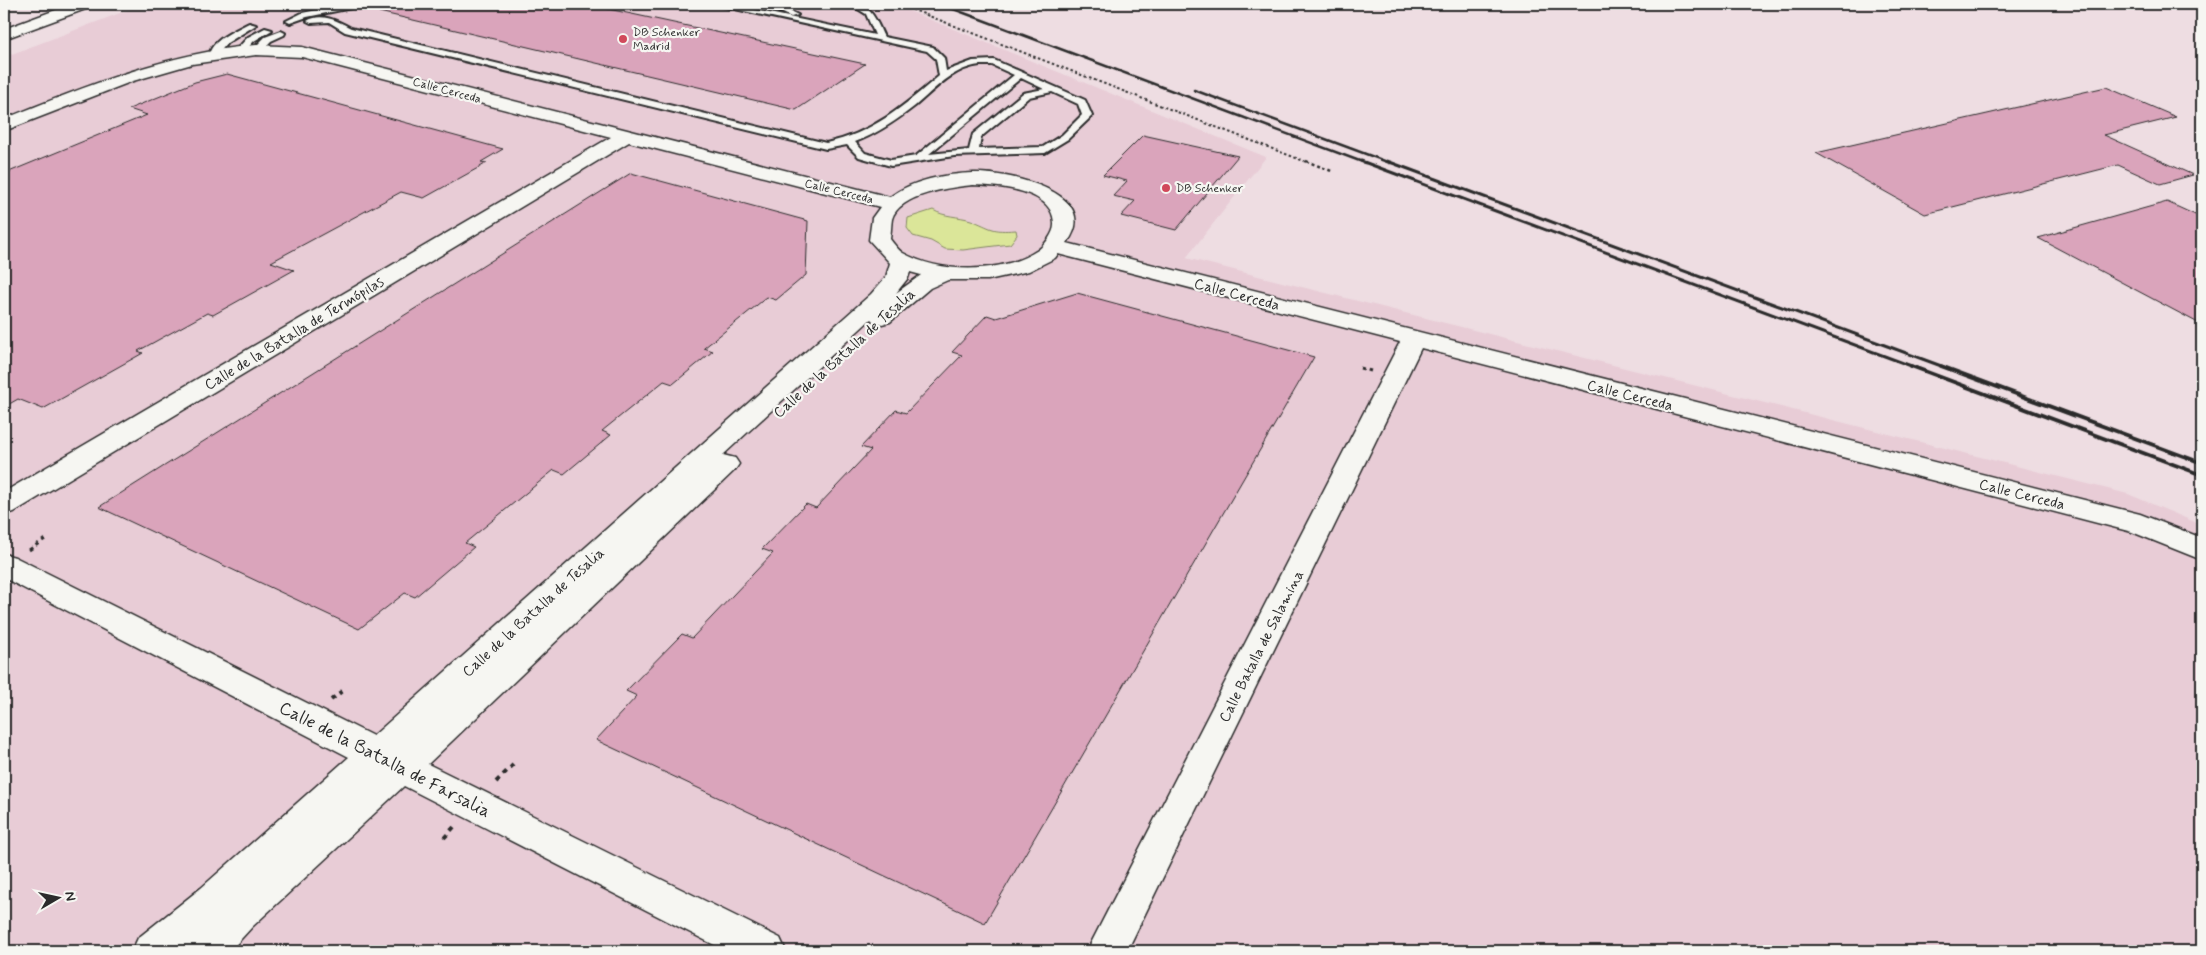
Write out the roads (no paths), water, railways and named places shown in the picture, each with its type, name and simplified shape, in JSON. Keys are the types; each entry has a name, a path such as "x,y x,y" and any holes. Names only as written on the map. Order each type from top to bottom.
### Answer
{"street":[{"path":"4,34 86,4"},
{"name":"Calle Cerceda","path":"4,125 159,67 248,50 302,52 894,204"},
{"name":"Calle de la Batalla de Termópilas","path":"4,505 626,136"},
{"name":"Calle Cerceda","path":"991,180 1025,186 1050,198 1064,216 1065,226 1062,236 1054,246 1035,260 1007,270 975,275 942,274 920,269 902,262 882,244 879,234 880,224 894,204 920,190 954,181 991,180"},
{"name":"Calle Cerceda","path":"1054,246 1413,340 2140,524 2202,550"},
{"name":"Calle de la Batalla de Tesalia","path":"204,951 389,760 879,299 897,278 902,262"},
{"name":"Calle de la Batalla de Tesalia","path":"152,951 389,760 896,304 922,283 942,274"},
{"name":"Calle Batalla de Salamina","path":"1107,951 1413,340"},
{"name":"Calle de la Batalla de Farsalia","path":"4,566 389,760 473,805 766,951"}],"lane":[{"path":"716,4 930,49 940,58 943,77"},
{"path":"769,4 822,26"},
{"path":"854,4 869,14 880,38"},
{"path":"302,24 351,5"},
{"path":"290,21 305,15 351,5"},
{"path":"312,21 330,20 348,30 803,142 826,146 849,141 910,105 959,66 982,61 994,63 1055,89 1082,102 1088,112 1088,116 1065,137 1045,150 974,151 891,163 878,161 862,155 849,141"},
{"path":"212,56 215,49 228,36 252,25"},
{"path":"248,50 251,38 268,30"},
{"path":"248,50 281,33"},
{"path":"918,159 1021,74"},
{"path":"974,151 976,136 1026,95 1055,89"}],"railway":[{"path":"940,4 1365,163"},
{"path":"1194,90 1390,163"},
{"path":"1361,161 1914,367"},
{"path":"1387,161 1944,367"},
{"path":"1911,366 2202,475"},
{"path":"1941,366 2202,463"}],"place":[{"name":"DB Schenker Madrid","path":"623,39"},
{"name":"DB Schenker","path":"1166,188"}]}
